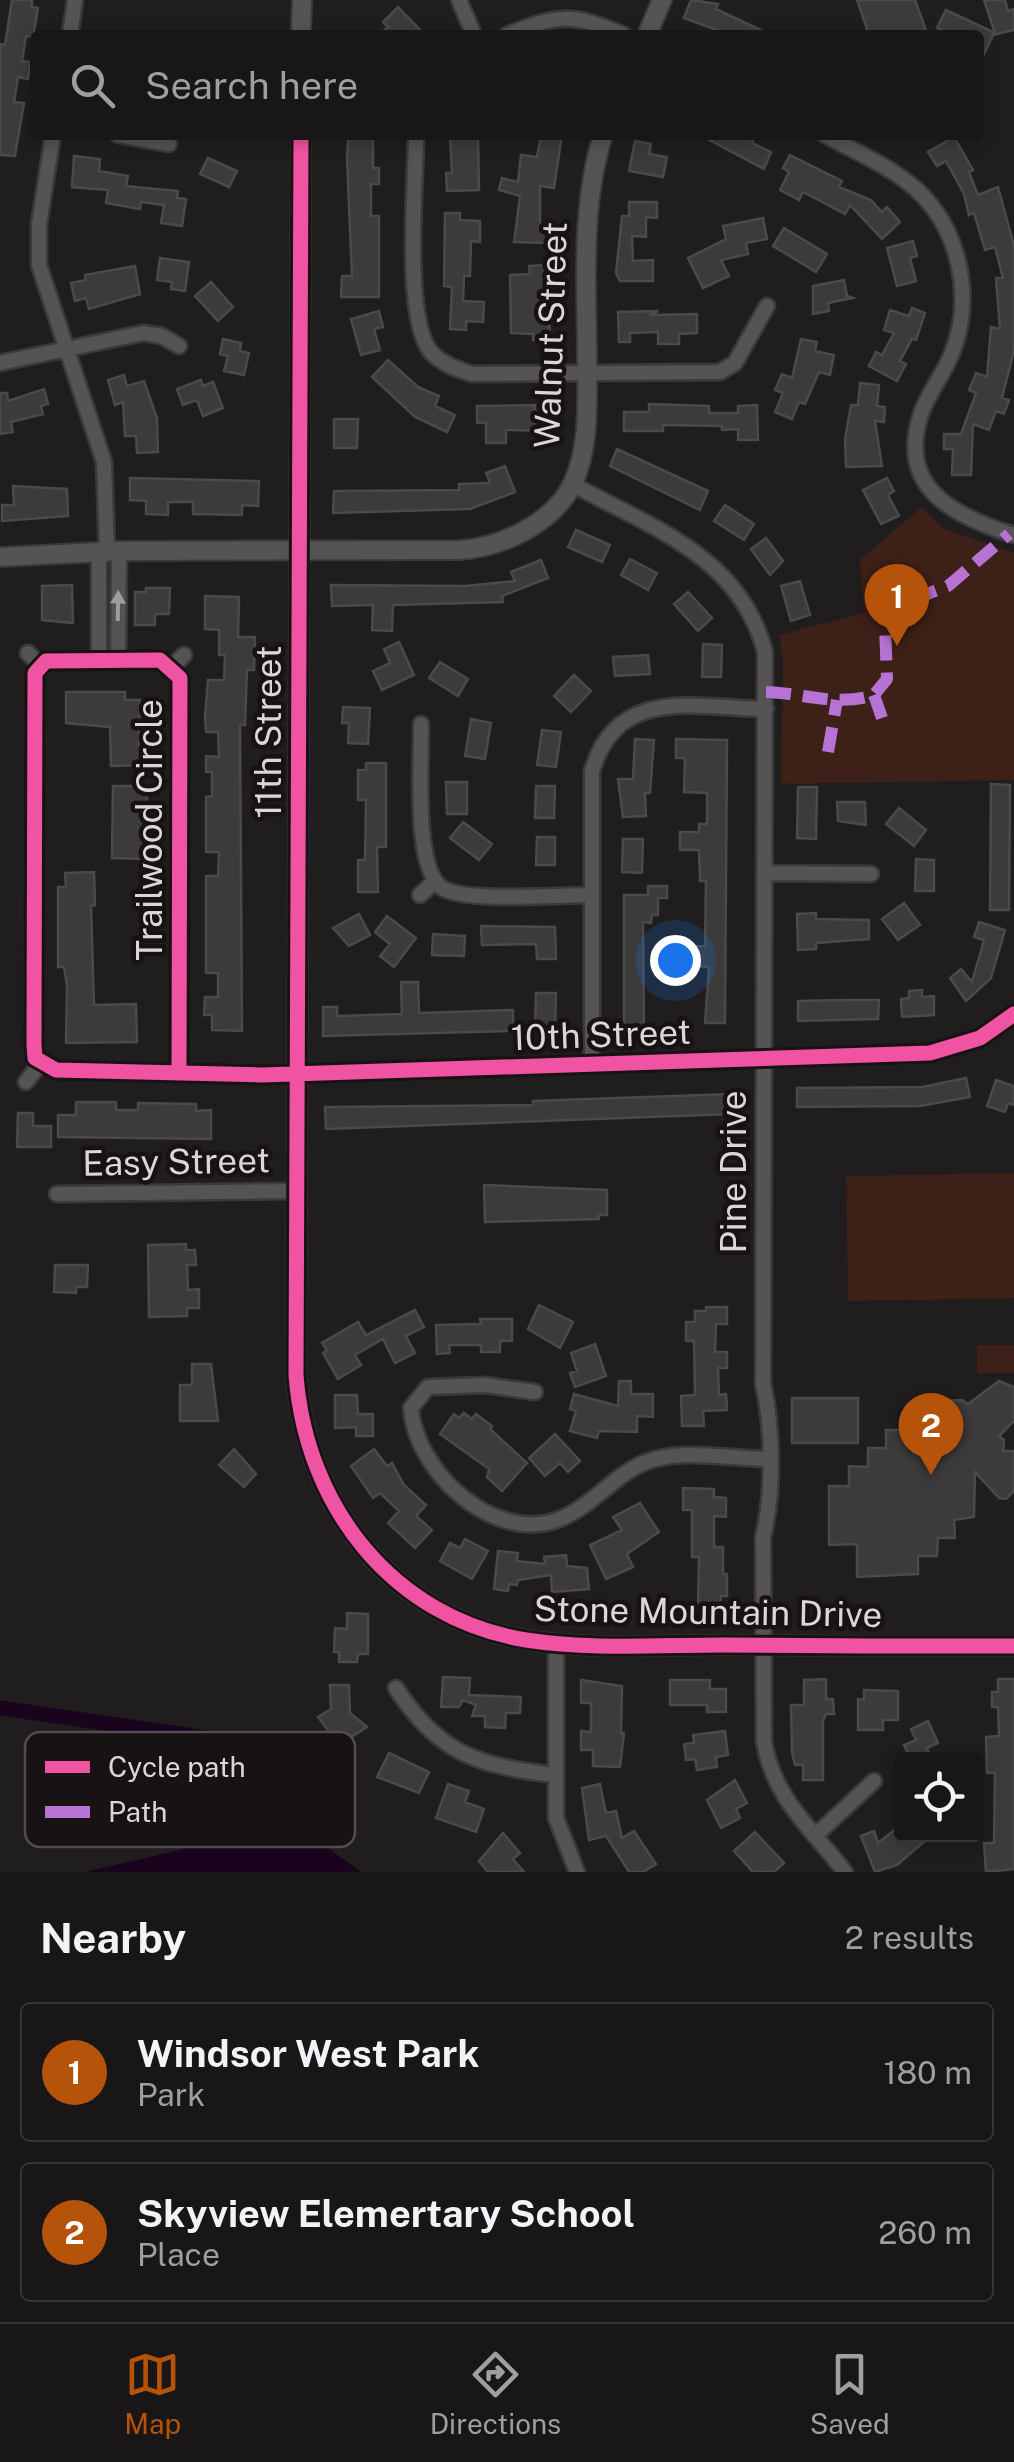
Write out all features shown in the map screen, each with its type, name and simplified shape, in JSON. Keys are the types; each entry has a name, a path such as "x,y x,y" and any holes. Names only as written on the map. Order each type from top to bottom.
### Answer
{"street":[{"path":"71,30 75,0"},
{"path":"302,0 302,30"},
{"path":"459,0 472,30"},
{"path":"649,30 662,0"},
{"path":"518,30 545,19 569,16 610,30"},
{"path":"52,140 39,224 39,265 104,462 118,660"},
{"path":"146,140 169,144"},
{"name":"11th Street","path":"296,1330 301,140"},
{"path":"416,140 415,307 430,350 456,369 472,374 720,372 735,363 768,306"},
{"name":"Walnut Street","path":"0,557 108,551 459,550 492,545 538,521 572,484 584,441 588,217 603,140"},
{"path":"833,140 908,184 949,235 962,280 962,310 953,351 920,416 918,461 935,497 954,514 1014,536"},
{"path":"0,363 143,333 162,336 179,346"},
{"name":"Pine Drive","path":"572,484 694,552 727,576 757,621 765,652 767,1761 785,1800 845,1872"},
{"path":"98,660 108,551"},
{"path":"28,652 40,665 36,673 34,1044 40,1064"},
{"path":"172,667 184,655"},
{"name":"Trailwood Circle","path":"40,665 50,660 160,660 172,667 181,683 179,1074"},
{"path":"592,1065 592,771 610,730 632,714 657,707 766,710"},
{"path":"422,724 423,846 434,882 445,890 466,894 592,896"},
{"path":"766,873 871,874"},
{"path":"420,895 434,882"},
{"name":"10th Street","path":"179,1074 592,1065 947,1050 980,1038 1014,1015"},
{"path":"40,1064 56,1070 179,1074"},
{"path":"26,1082 40,1064"},
{"name":"Easy Street","path":"57,1194 297,1190"},
{"name":"Stone Mountain Drive","path":"296,1330 296,1375 304,1435 322,1486 352,1537 387,1573 431,1606 493,1632 556,1643 1014,1646"},
{"path":"535,1392 484,1385 428,1387 412,1408 424,1450 447,1481 479,1509 514,1522 560,1519 631,1471 660,1458 768,1460"},
{"path":"556,1643 560,1838 577,1872"},
{"path":"396,1688 430,1732 467,1758 502,1769 556,1776"},
{"path":"815,1836 874,1781"}],"shaded area":[{"path":"922,507 944,529 1014,553 1014,780 781,784 783,658 779,635 864,613 860,560"},
{"path":"1014,1173 1014,1298 848,1301 846,1176"},
{"path":"977,1345 1014,1345 1014,1373 977,1373"},
{"path":"193,1847 327,1847 361,1872 85,1872"}],"building":[{"path":"12,0 32,0 32,7 38,8 34,30 26,36 22,61 30,62 30,68 28,79 18,77 14,102 24,103 15,156 0,155 0,44 5,45"},
{"path":"691,0 718,4 716,9 760,30 716,30 684,18"},
{"path":"857,0 915,0 926,30 867,30"},
{"path":"984,0 1005,0 1008,11 1014,9 1014,30 993,35 984,54 984,30 937,28 946,10 995,33"},
{"path":"398,7 420,30 385,30 388,27 383,22"},
{"path":"348,140 373,140 373,168 379,168 379,184 371,184 371,216 379,216 379,297 341,297 342,276 352,276"},
{"path":"450,140 478,140 479,190 447,191 446,173 452,173"},
{"path":"540,140 561,140 554,188 540,186 540,228 548,228 548,243 514,242 520,196 499,190 502,178 518,182 521,155 537,157"},
{"path":"709,140 753,140 752,143 771,152 764,169"},
{"path":"956,140 973,170 969,172 978,195 998,187 1014,246 1014,350 1002,398 1009,400 1004,414 996,411 989,430 973,424 971,475 952,475 953,449 944,449 944,434 961,434 976,393 969,390 976,373 987,377 991,327 1000,329 996,278 1003,278 995,247 985,250 974,213 969,215 964,194 946,161 937,166 928,152"},
{"path":"635,141 651,144 649,154 667,157 663,177 629,171"},
{"path":"790,155 842,181 839,187 871,200 882,212 887,207 900,222 882,239 850,205 845,214 803,192 799,200 780,190 789,172 783,168"},
{"path":"74,156 100,159 99,171 128,176 126,186 178,191 177,198 186,199 182,226 161,223 164,205 141,202 140,209 106,203 108,190 72,187"},
{"path":"208,158 237,171 229,187 200,174"},
{"path":"629,202 657,202 657,218 646,217 646,237 632,236 633,261 653,260 653,281 620,281 616,273 622,216 629,216"},
{"path":"445,213 460,213 460,220 480,221 480,242 471,241 470,276 464,276 463,301 484,302 483,322 466,321 466,330 450,329 452,287 444,286"},
{"path":"763,218 767,239 746,243 748,254 721,260 729,276 703,288 688,258 726,239 723,226"},
{"path":"784,228 827,254 816,272 773,246"},
{"path":"913,241 917,256 910,258 916,281 897,286 887,248"},
{"path":"160,258 189,262 185,291 171,289 172,282 157,280"},
{"path":"547,265 550,340 533,340 533,334 511,333 510,275 530,274 529,266"},
{"path":"135,266 140,294 89,309 86,298 75,301 71,283 86,280 85,275"},
{"path":"844,280 847,296 853,298 828,303 829,311 813,314 813,286"},
{"path":"211,282 233,307 218,321 195,296"},
{"path":"912,308 925,313 916,340 912,339 900,361 906,364 897,381 869,366 876,352 882,355 894,333 884,330 890,310 909,316"},
{"path":"379,311 383,327 374,329 380,350 361,355 351,319"},
{"path":"658,311 649,315 697,314 697,333 679,334 679,344 658,344 658,332 630,333 630,342 619,342 618,312"},
{"path":"223,339 241,343 240,351 249,353 244,375 224,371 228,356 220,354"},
{"path":"801,339 817,342 815,351 834,355 830,375 819,372 805,404 799,402 792,419 775,412 783,393 775,390 782,374 792,378"},
{"path":"388,360 418,387 439,396 435,406 455,415 447,432 415,417 372,377"},
{"path":"124,375 127,386 144,381 157,418 158,452 137,453 136,436 125,436 123,402 115,405 108,380"},
{"path":"201,380 203,386 213,382 223,408 203,416 197,400 183,405 177,389"},
{"path":"860,383 879,385 877,406 885,407 884,422 875,421 882,466 846,467 845,439 851,405 858,405"},
{"path":"44,389 48,404 41,406 43,414 11,422 13,432 0,434 0,393 7,393 8,401"},
{"path":"649,404 709,406 709,413 738,413 738,406 757,405 758,440 738,440 738,429 722,430 722,426 663,425 663,431 624,431 624,412 649,412"},
{"path":"535,405 535,412 550,412 550,431 506,430 506,443 486,443 486,423 477,423 477,406"},
{"path":"334,419 358,419 357,448 334,448"},
{"path":"617,449 708,491 700,510 610,466"},
{"path":"505,466 515,492 470,509 333,513 334,491 459,490 459,484 490,483 486,473"},
{"path":"130,478 259,481 258,506 242,505 242,515 193,514 193,502 168,502 168,515 146,514 146,501 130,500"},
{"path":"887,478 894,491 888,495 899,516 881,524 863,490"},
{"path":"13,486 67,489 68,516 2,521 2,505 14,505"},
{"path":"725,505 754,524 744,540 714,521"},
{"path":"576,530 610,545 602,562 568,547"},
{"path":"766,538 783,561 770,575 751,549"},
{"path":"630,559 657,573 648,590 621,575"},
{"path":"541,560 548,578 502,596 503,602 393,605 392,631 372,630 373,605 332,606 331,585 465,586 515,581 511,572"},
{"path":"800,581 810,615 791,621 781,586"},
{"path":"72,585 73,623 42,620 42,586"},
{"path":"146,588 170,588 169,614 155,614 155,625 135,625 135,592 146,592"},
{"path":"688,592 712,618 698,631 674,604"},
{"path":"205,596 239,597 238,637 255,637 254,670 247,670 245,725 240,725 242,1031 212,1030 212,1015 204,1015 205,997 218,997 218,973 206,973 206,876 218,876 219,852 206,852 206,797 212,796 212,772 206,772 206,756 219,757 218,732 206,732 205,717 208,680 224,680 225,655 219,655 219,630 205,629"},
{"path":"399,642 414,675 382,690 373,671 390,663 384,649"},
{"path":"703,644 722,645 721,677 702,677"},
{"path":"648,655 650,674 615,676 613,657"},
{"path":"440,662 468,679 458,696 429,678"},
{"path":"574,675 591,691 571,712 554,696"},
{"path":"66,692 125,692 125,700 140,700 139,746 147,746 148,765 111,766 110,727 66,723"},
{"path":"343,707 370,708 368,744 348,743 349,723 342,723"},
{"path":"471,719 491,723 485,759 465,756"},
{"path":"542,730 561,732 556,767 537,765"},
{"path":"635,739 654,740 650,793 645,793 646,816 623,817 618,779 633,779"},
{"path":"676,739 727,740 725,1023 705,1023 709,967 698,966 698,960 676,960 676,947 705,946 706,881 700,881 699,850 680,850 680,832 699,832 699,824 707,824 707,793 684,792 685,758 676,758"},
{"path":"366,763 386,763 386,847 377,847 378,892 358,892 358,860 365,860 366,800 358,800 358,770 366,770"},
{"path":"446,782 467,782 467,814 447,814"},
{"path":"991,784 1010,785 1009,910 990,910"},
{"path":"113,786 147,786 146,859 112,858"},
{"path":"536,786 555,786 554,818 535,818"},
{"path":"798,787 817,787 816,839 797,838"},
{"path":"837,802 865,802 866,825 838,821"},
{"path":"899,808 926,830 914,846 886,824"},
{"path":"463,822 492,844 479,860 450,838"},
{"path":"537,837 555,837 555,865 536,865"},
{"path":"623,839 643,839 642,873 622,872"},
{"path":"916,859 934,860 934,891 915,891"},
{"path":"94,872 94,1005 136,1004 137,1042 66,1043 67,986 64,967 58,967 58,887 66,887 65,873"},
{"path":"648,886 667,886 667,898 658,898 658,915 652,915 651,923 643,922 644,1028 624,1027 624,895 648,895"},
{"path":"904,903 920,925 898,940 882,919"},
{"path":"816,913 816,919 869,920 869,939 816,943 816,949 798,950 797,914"},
{"path":"359,914 370,935 349,946 333,928"},
{"path":"387,916 416,938 394,967 380,956 390,944 375,932"},
{"path":"979,922 1005,930 991,978 966,1001 950,978 961,969 972,982 984,940 974,937"},
{"path":"481,926 555,927 556,959 537,959 536,944 482,945"},
{"path":"433,934 465,936 464,956 432,955"},
{"path":"401,982 418,982 419,1013 513,1010 513,1031 323,1036 323,1007 337,1007 337,1016 402,1014"},
{"path":"922,990 922,997 934,996 934,1015 902,1017 901,999 909,998 909,991"},
{"path":"536,993 556,993 555,1027 535,1027"},
{"path":"879,1000 878,1019 798,1021 798,1001"},
{"path":"966,1078 970,1097 920,1106 797,1107 797,1088 922,1087"},
{"path":"996,1080 1014,1086 1014,1105 1008,1103 1005,1112 987,1106"},
{"path":"730,1094 730,1114 326,1129 325,1107 533,1105 533,1101"},
{"path":"76,1102 116,1102 116,1110 138,1110 138,1103 196,1104 196,1111 211,1110 211,1139 58,1137 58,1115 76,1115"},
{"path":"18,1113 33,1113 33,1126 51,1126 51,1147 17,1147"},
{"path":"484,1185 607,1190 607,1215 599,1215 599,1219 485,1222"},
{"path":"186,1244 186,1250 195,1250 196,1265 187,1265 188,1290 199,1289 199,1308 187,1308 187,1316 149,1317 148,1245"},
{"path":"55,1265 88,1265 87,1287 76,1287 76,1293 54,1292"},
{"path":"539,1305 573,1322 560,1348 528,1329"},
{"path":"706,1307 727,1307 727,1324 716,1324 715,1352 727,1352 727,1368 718,1368 719,1395 726,1394 727,1410 703,1411 704,1426 682,1426 681,1396 695,1395 694,1341 686,1341 686,1322 695,1322 695,1311 706,1311"},
{"path":"415,1310 424,1327 406,1336 415,1353 395,1363 383,1339 355,1355 361,1365 338,1379 323,1353 327,1350 322,1343 358,1322 366,1335"},
{"path":"480,1319 512,1319 512,1341 500,1341 500,1352 481,1352 481,1345 449,1345 450,1353 437,1354 436,1325 481,1324"},
{"path":"595,1344 606,1376 575,1387 570,1373 577,1371 571,1353"},
{"path":"192,1364 211,1364 218,1421 180,1421 180,1385 192,1385"},
{"path":"619,1381 631,1381 631,1394 653,1394 653,1417 637,1416 637,1432 599,1431 597,1438 570,1431 576,1411 570,1409 574,1394 618,1406"},
{"path":"999,1381 1014,1387 1014,1421 999,1436 1004,1440 1003,1451 1014,1451 1014,1491 1006,1499 999,1498 975,1472 974,1517 954,1520 955,1538 938,1538 937,1556 918,1556 918,1574 857,1577 857,1544 829,1545 829,1486 849,1486 849,1466 868,1467 868,1448 886,1448 886,1430 911,1430 940,1401 962,1400 968,1404"},
{"path":"335,1395 357,1395 358,1414 373,1414 373,1436 356,1436 356,1427 335,1428"},
{"path":"792,1398 858,1398 858,1443 792,1443"},
{"path":"464,1413 472,1419 476,1414 492,1426 490,1429 527,1463 502,1491 487,1477 489,1469 440,1434 454,1414 459,1418"},
{"path":"555,1434 580,1461 568,1472 560,1463 545,1476 529,1458"},
{"path":"234,1449 256,1474 244,1487 219,1465"},
{"path":"374,1449 387,1466 392,1463 404,1485 426,1505 416,1516 432,1530 415,1548 388,1523 399,1511 380,1493 373,1498 351,1466"},
{"path":"683,1488 714,1489 714,1497 726,1498 726,1517 714,1516 714,1547 723,1547 723,1574 727,1574 727,1596 721,1596 720,1605 698,1605 699,1557 692,1557 692,1510 683,1510"},
{"path":"640,1503 659,1532 627,1554 633,1567 606,1579 590,1545 622,1530 613,1517"},
{"path":"465,1539 488,1551 472,1579 440,1561 450,1543 460,1548"},
{"path":"498,1551 518,1553 517,1561 545,1564 544,1557 566,1555 567,1566 587,1568 589,1589 552,1592 551,1575 518,1580 517,1585 509,1584 508,1591 494,1589"},
{"path":"347,1613 368,1614 368,1654 358,1654 357,1662 339,1662 339,1652 334,1652 335,1628 347,1629"},
{"path":"443,1677 470,1678 469,1695 521,1697 520,1713 506,1713 505,1728 485,1727 485,1716 472,1716 476,1705 463,1700 459,1707 441,1707"},
{"path":"826,1679 826,1699 833,1699 834,1714 826,1714 823,1721 823,1780 803,1780 803,1765 795,1765 792,1752 791,1705 804,1705 804,1680"},
{"path":"998,1679 1014,1679 1014,1869 986,1872 984,1843 994,1843 995,1773 987,1773 986,1737 999,1736 998,1707 992,1707 992,1692 998,1692"},
{"path":"581,1680 622,1686 624,1733 620,1767 593,1766 593,1750 581,1750 581,1731 591,1732 591,1703 581,1703"},
{"path":"670,1680 710,1680 710,1689 726,1689 726,1712 707,1712 707,1705 670,1705"},
{"path":"330,1685 349,1685 350,1713 367,1727 355,1735 329,1732 318,1717 331,1709"},
{"path":"864,1690 898,1691 898,1720 883,1720 883,1730 858,1730 858,1699 864,1700"},
{"path":"928,1721 938,1743 927,1748 928,1752 907,1752 904,1745 916,1740 911,1729"},
{"path":"725,1731 728,1755 716,1757 717,1767 697,1770 695,1759 686,1760 684,1744 694,1743 693,1735"},
{"path":"389,1753 429,1772 419,1793 377,1777"},
{"path":"735,1780 747,1803 736,1809 740,1818 721,1828 707,1800"},
{"path":"448,1784 469,1791 465,1802 484,1809 476,1832 436,1818"},
{"path":"600,1784 606,1813 616,1811 622,1838 634,1831 656,1864 643,1872 629,1872 606,1836 589,1840 582,1788"},
{"path":"894,1830 894,1842 924,1842 897,1865 875,1872 861,1836 874,1831 878,1843"},
{"path":"755,1832 784,1863 774,1872 753,1872 734,1851"},
{"path":"503,1833 520,1853 513,1859 524,1872 488,1872 479,1861"}],"waterway":[{"path":"0,1708 166,1732"}],"marked path":[{"path":"766,692 834,700 874,695 887,679 885,626 901,604 948,586 1009,534"},
{"path":"874,695 882,718"},
{"path":"828,752 837,700"}],"cycle path":[{"path":"301,140 296,1375 303,1423 317,1469 338,1511 364,1548 397,1581 435,1608 478,1628 526,1640 600,1646 1014,1646"},
{"path":"179,1073 180,678 160,660 46,661 35,673 34,1044 35,1058 56,1070 262,1075 930,1053 980,1038 1014,1014"}],"place":[{"name":"Windsor West Park","path":"897,646"},
{"name":"Skyview Elemertary School","path":"931,1475"}]}
